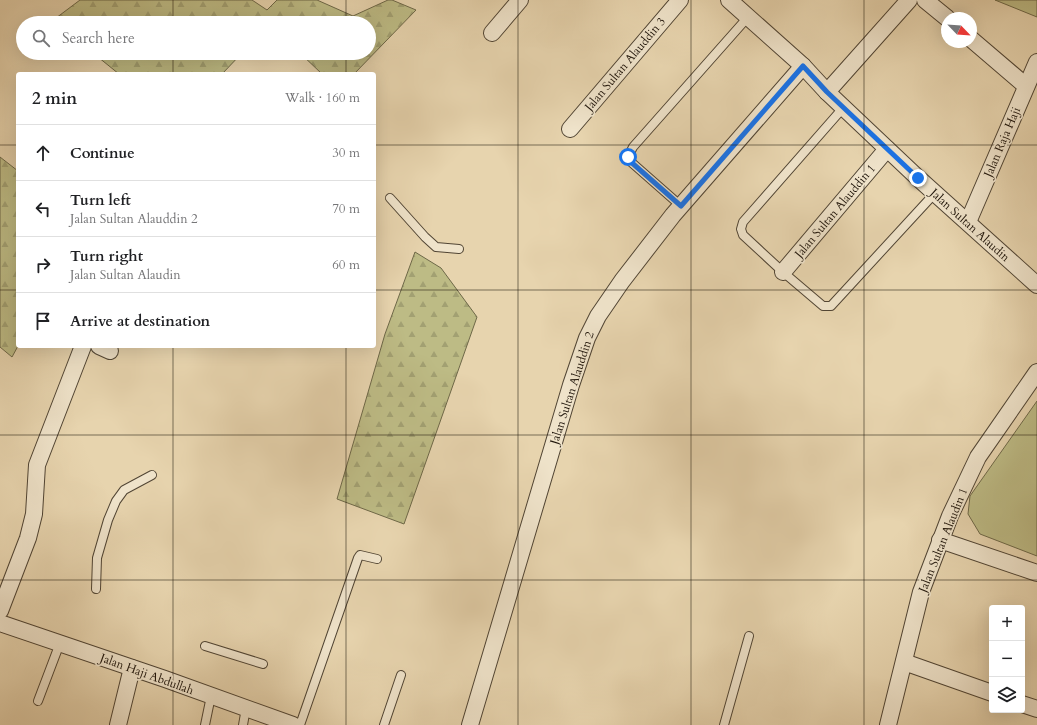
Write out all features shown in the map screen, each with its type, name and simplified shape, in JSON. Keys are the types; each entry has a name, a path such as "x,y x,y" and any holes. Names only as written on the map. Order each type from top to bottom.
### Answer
{"street":[{"path":"492,33 520,0"},
{"name":"Jalan Sultan Alauddin 3","path":"570,129 680,0"},
{"name":"Jalan Sultan Alaudin","path":"729,0 803,66 843,108 887,149 1037,285"},
{"path":"827,92 909,0"},
{"path":"925,0 941,13"},
{"path":"977,44 1026,86"},
{"name":"Jalan Raja Haji","path":"968,222 1037,62"},
{"name":"Jalan Sultan Alauddin 2","path":"470,725 568,393 587,338 598,316 622,281 681,206 803,66"},
{"name":"Jalan Sultan Alauddin 1","path":"783,272 887,149"},
{"path":"0,611 32,525 37,465 82,348"},
{"name":"Jalan Sultan Alaudin 1","path":"888,725 921,592 940,540 962,489 978,457 1037,372"},
{"path":"940,540 1037,573"},
{"name":"Jalan Haji Abdullah","path":"0,623 246,708 276,722 293,725"},
{"path":"904,662 989,693"},
{"path":"118,725 132,668"},
{"path":"1025,705 1037,709"}],"lane":[{"path":"681,206 631,162 628,157 633,147 748,16"},
{"path":"843,108 743,222 741,229 743,235 783,272 823,306 830,306 935,193"},
{"path":"390,198 436,247 459,249"},
{"path":"96,589 98,558 108,520 116,501 124,490 152,475"},
{"path":"300,725 358,558 360,555 377,558"},
{"path":"724,725 749,636"},
{"path":"38,701 60,643"},
{"path":"205,646 263,664"},
{"path":"384,725 401,675"},
{"path":"205,725 211,696"},
{"path":"243,725 246,708"}],"green space":[{"path":"80,0 252,0 267,10 277,0 317,0 353,16 59,16"},
{"path":"388,0 392,0 416,10 376,51 376,16 353,16"},
{"path":"995,0 1037,0 1037,17"},
{"path":"102,60 235,60 224,72 117,72"},
{"path":"307,60 368,60 356,72 320,72"},
{"path":"0,157 16,169 17,348 12,357 0,347"},
{"path":"415,252 441,268 477,317 404,524 337,499 385,334"},
{"path":"1037,401 1037,556 980,534 968,514 970,496"}],"route":[{"path":"628,157 631,162 681,206 803,66 827,92 918,178"}]}
